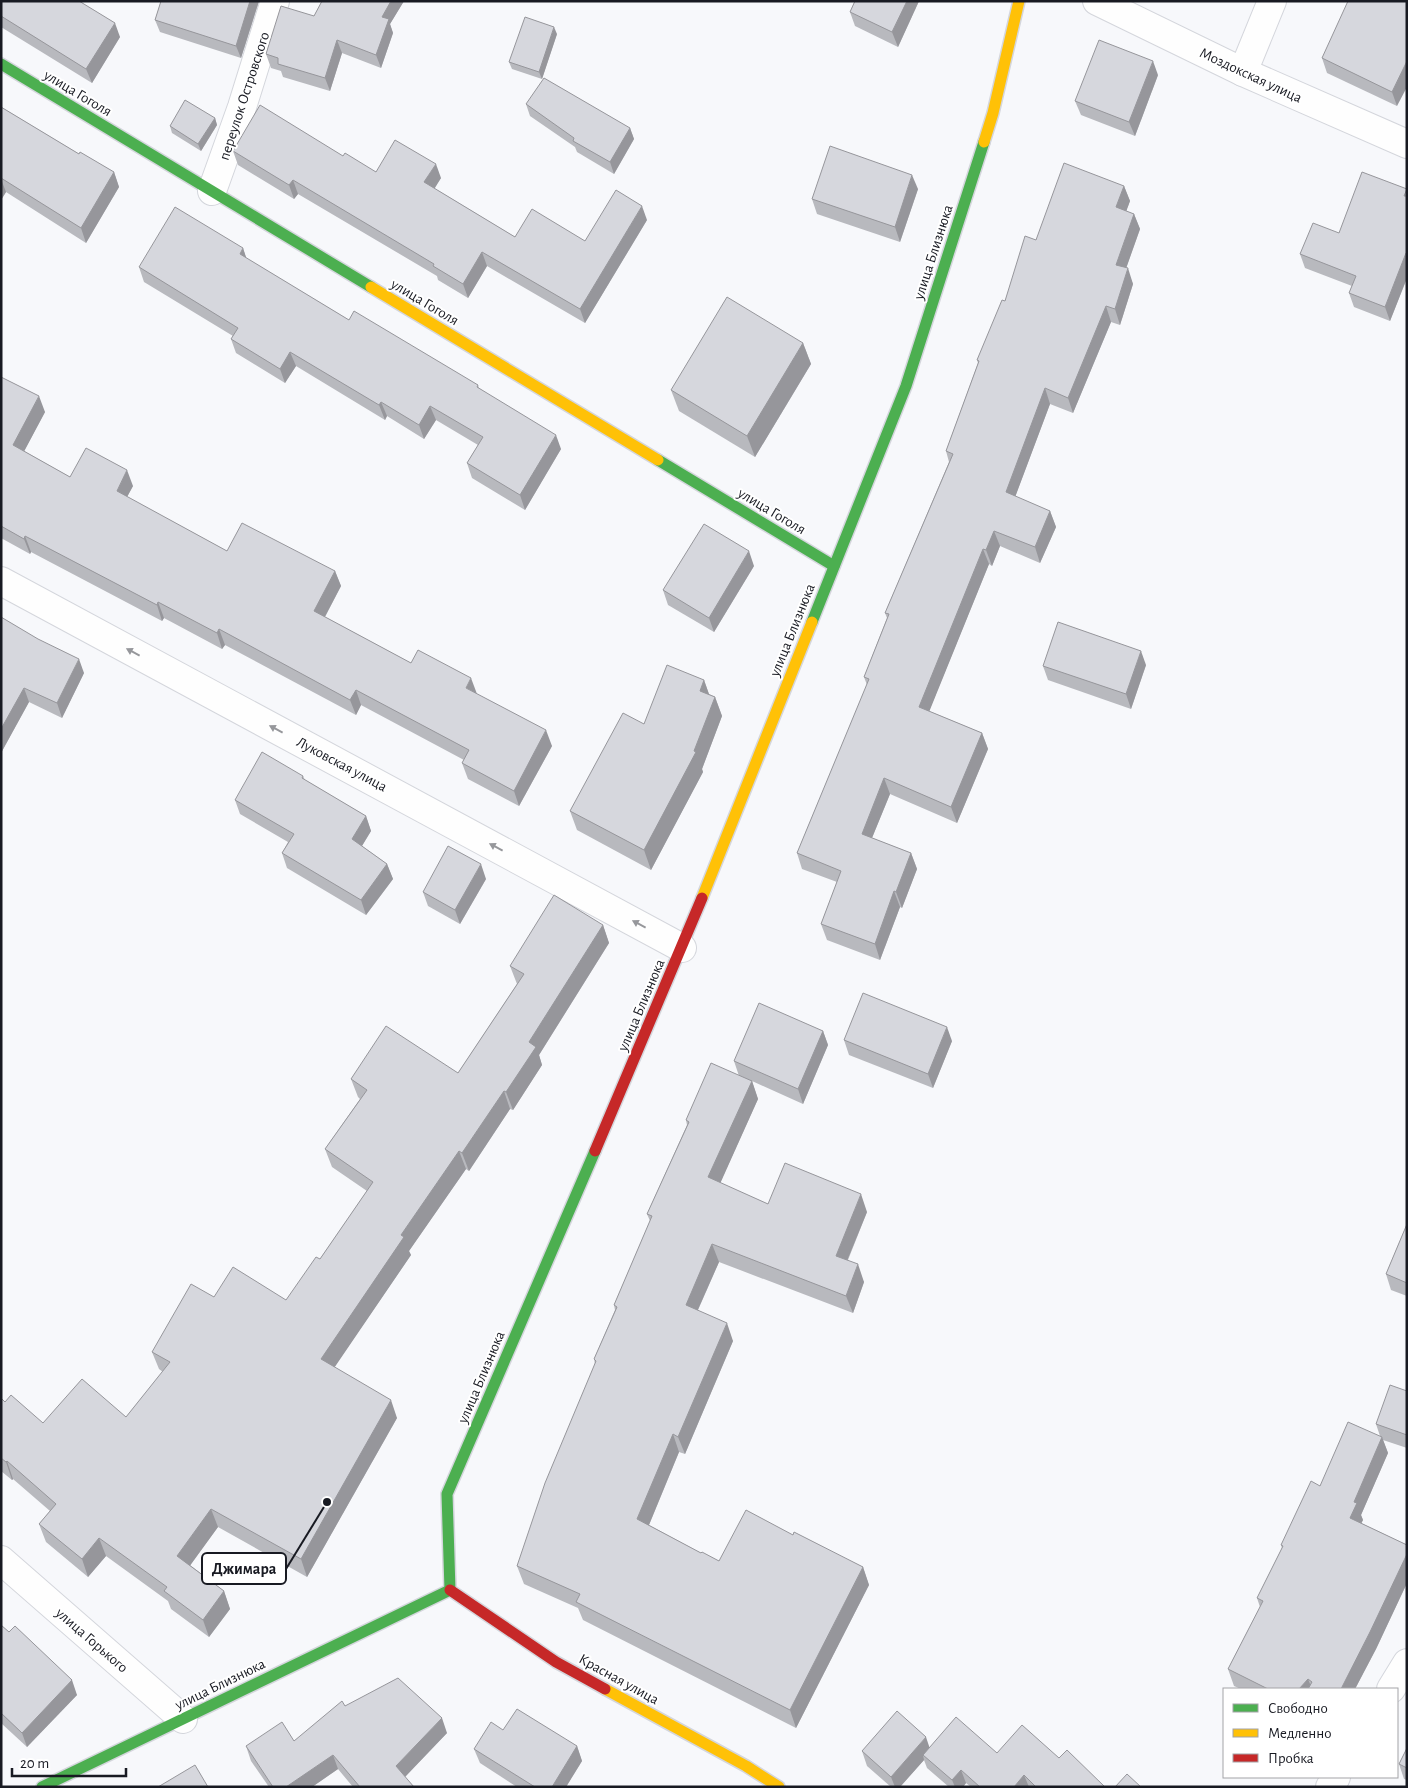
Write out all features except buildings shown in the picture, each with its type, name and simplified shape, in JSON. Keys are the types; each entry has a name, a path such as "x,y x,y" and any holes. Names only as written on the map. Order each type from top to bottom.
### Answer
{"street":[{"name":"переулок Островского","path":"212,191 242,107 275,1"},
{"name":"улица Близнюка","path":"42,1787 450,1590 447,1494 682,948 906,386 993,113 1019,1"},
{"name":"Моздокская улица","path":"1097,1 1243,72 1407,144"},
{"path":"1243,72 1272,1"},
{"name":"улица Гоголя","path":"1,64 834,566"},
{"name":"Луковская улица","path":"1,582 682,948"},
{"name":"улица Горького","path":"1,1560 182,1719"},
{"name":"Красная улица","path":"450,1590 556,1662 746,1766 779,1787"},
{"path":"1392,1688 1407,1663"}],"traffic: fast":[{"path":"1,64 371,287"},
{"path":"812,622 906,386 984,142"},
{"path":"658,460 834,566"},
{"path":"450,1590 447,1494 595,1151"},
{"path":"42,1787 450,1590"}],"traffic: slow":[{"path":"984,142 993,113 1019,1"},
{"path":"371,287 658,460"},
{"path":"702,898 812,622"},
{"path":"605,1689 746,1766 779,1787"}],"traffic: jam":[{"path":"595,1151 702,898"},
{"path":"450,1590 556,1662 605,1689"}],"place":[{"name":"Джимара","path":"327,1502"}]}
